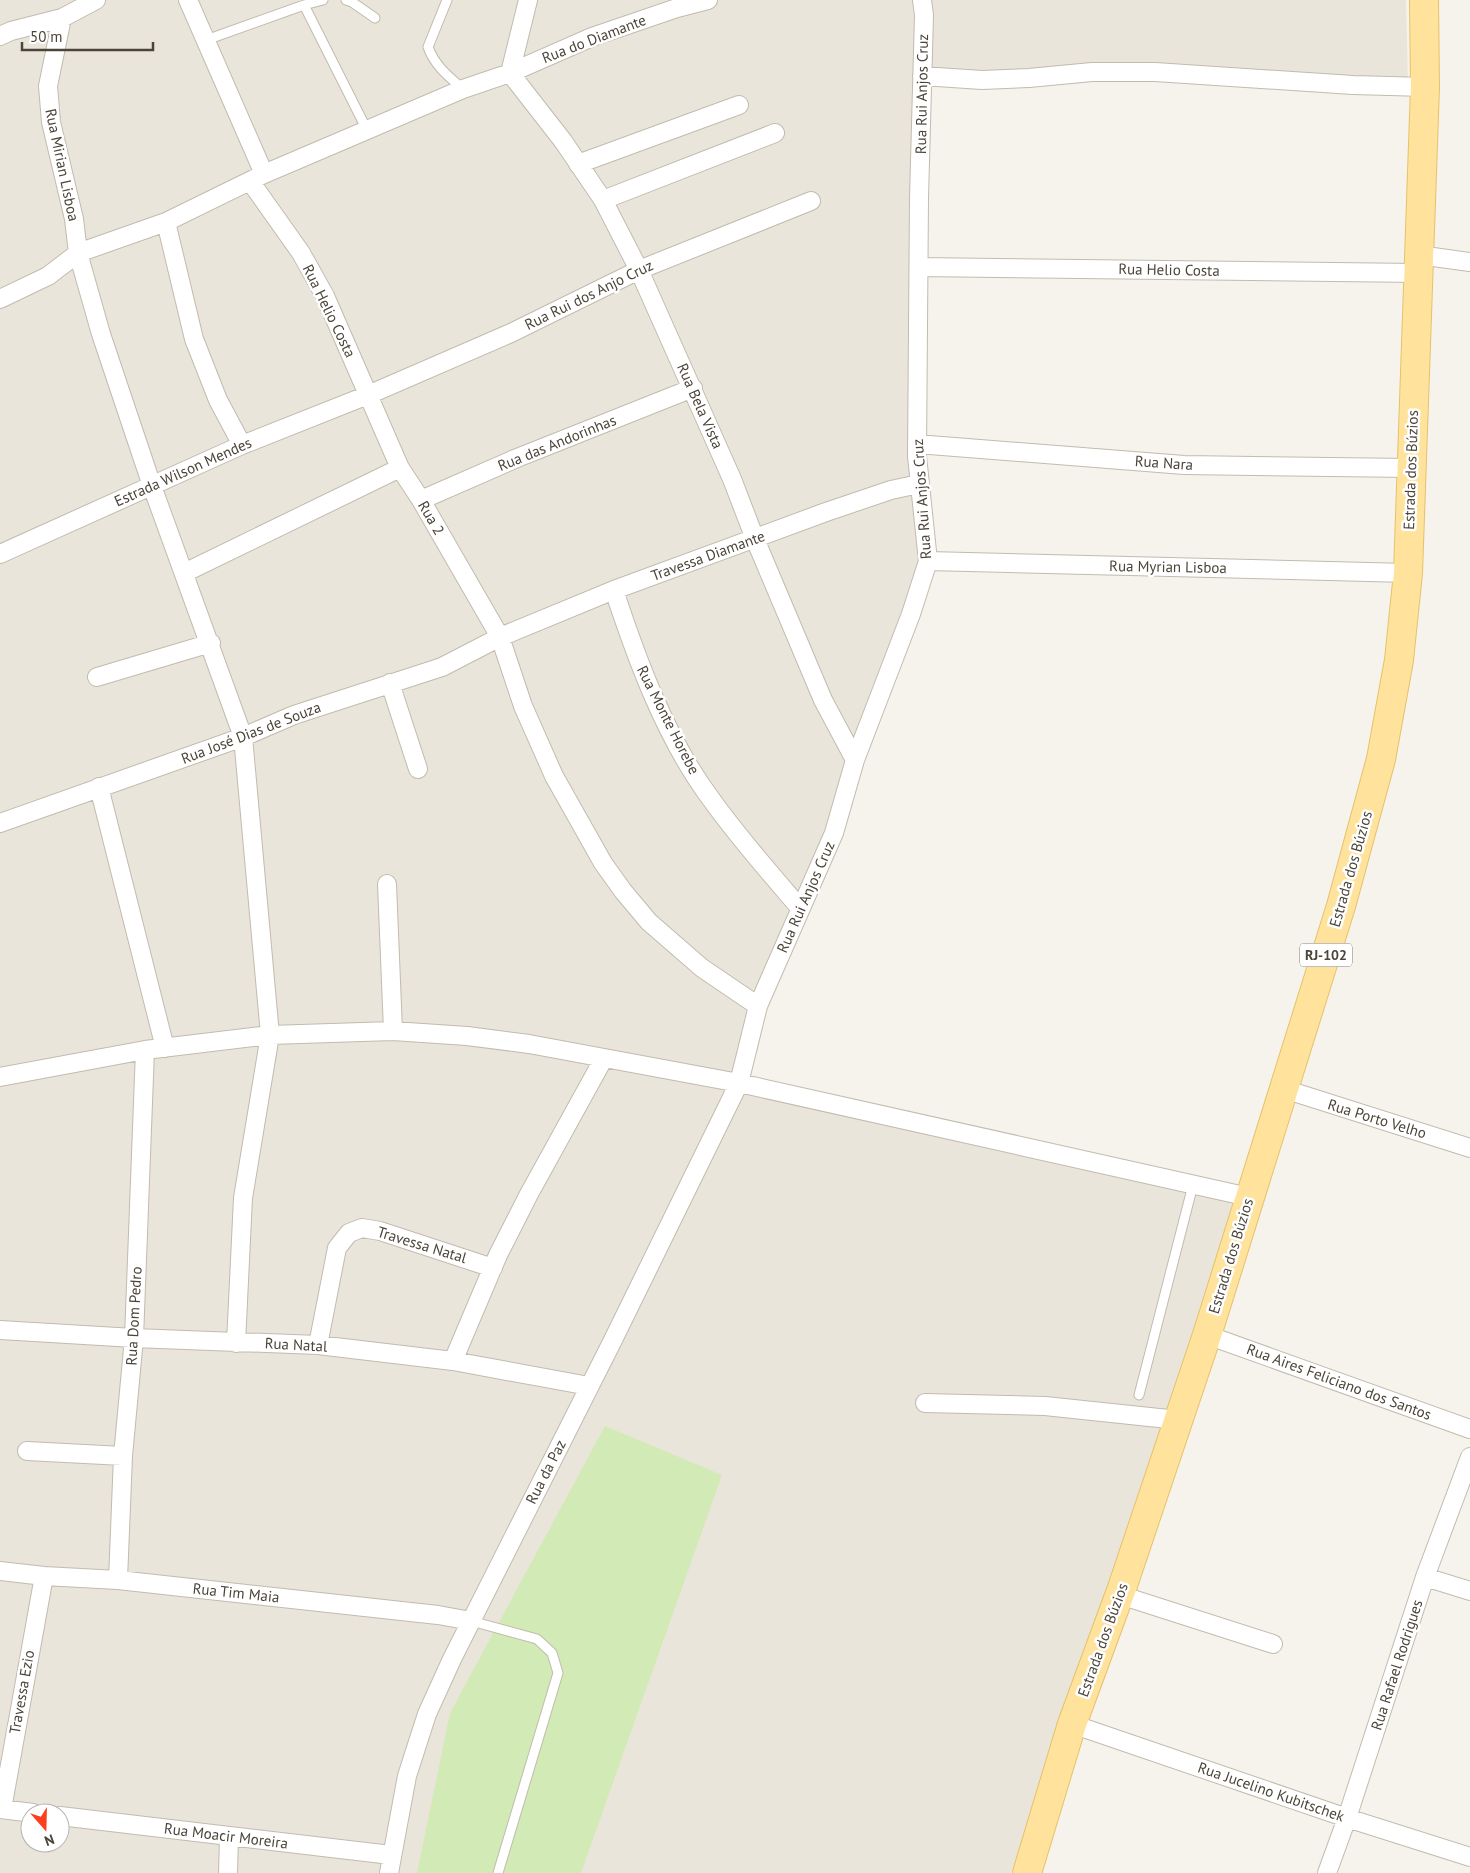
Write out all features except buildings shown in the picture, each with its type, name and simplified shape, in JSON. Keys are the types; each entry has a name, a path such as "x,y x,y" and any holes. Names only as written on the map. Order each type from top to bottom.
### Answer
{"main road":[{"name":"Estrada dos Búzios","path":"1027,1873 1072,1724 1120,1594 1207,1335 1342,906 1381,759 1399,660 1408,573 1425,87 1424,0"}],"street":[{"path":"4,28 62,18 96,0"},
{"name":"Rua Helio Costa","path":"188,0 206,40 257,178 314,273 368,396"},
{"path":"510,73 528,0"},
{"name":"Rua do Diamante","path":"257,178 462,88 510,73 592,37 677,8 708,0"},
{"name":"Rua Rui Anjos Cruz","path":"739,1083 758,1006 834,833 855,760 911,614 928,561 919,484 917,444 924,15 922,0"},
{"name":"Rua Mirian Lisboa","path":"62,18 48,86 51,122 74,219 78,253 99,326 152,486 211,643 243,737 270,1035 244,1198 236,1342"},
{"path":"922,76 982,80 1092,72 1155,72 1425,87"},
{"name":"Rua Bela Vista","path":"510,73 603,200 639,270 732,479 755,539 823,700 855,760"},
{"path":"578,164 739,104"},
{"path":"603,200 775,133"},
{"path":"0,299 48,276 78,253 166,222 257,178"},
{"name":"Rua Rui dos Anjo Cruz","path":"368,396 511,333 639,270 811,201"},
{"path":"166,222 194,339 218,400 242,445"},
{"name":"Rua Helio Costa","path":"919,267 1419,264 1470,262"},
{"name":"Rua das Andorinhas","path":"421,500 517,458 693,388"},
{"name":"Estrada Wilson Mendes","path":"0,554 242,445 368,396"},
{"name":"Rua 2","path":"368,396 400,468 421,500 500,637 522,706 554,776 603,863 623,891 656,928 702,968 758,1006"},
{"name":"Rua Nara","path":"917,444 1184,465 1411,468"},
{"path":"184,573 400,468"},
{"name":"Travessa Diamante","path":"500,637 614,590 890,490 919,484"},
{"name":"Rua Myrian Lisboa","path":"928,561 1408,573"},
{"name":"Rua Monte Horebe","path":"614,590 635,653 681,751 710,798 750,850 800,908"},
{"name":"Rua José Dias de Souza","path":"0,823 243,737 294,715 442,667 500,637"},
{"path":"97,677 211,643"},
{"path":"390,684 418,769"},
{"path":"99,787 165,1048"},
{"path":"387,884 394,1031"},
{"path":"0,1077 145,1050 270,1035 394,1031 485,1038 529,1044 739,1083 1249,1197"},
{"name":"Rua Dom Pedro","path":"118,1580 123,1456 134,1338 145,1050"},
{"path":"453,1361 493,1268 529,1194 604,1058"},
{"name":"Rua da Paz","path":"389,1873 407,1776 427,1714 452,1659 739,1083"},
{"name":"Rua Porto Velho","path":"1284,1089 1470,1148"},
{"name":"Travessa Natal","path":"318,1345 337,1248 349,1232 362,1228 380,1231 493,1268"},
{"name":"Rua Natal","path":"0,1330 134,1338 318,1345 453,1361 589,1386"},
{"name":"Rua Aires Feliciano dos Santos","path":"1207,1335 1470,1429"},
{"path":"925,1403 1046,1406 1178,1420"},
{"path":"27,1451 123,1456"},
{"name":"Rua Rafael Rodrigues","path":"1327,1873 1347,1818 1425,1576 1470,1458"},
{"name":"Rua Tim Maia","path":"0,1571 44,1576 118,1580 428,1614 472,1621"},
{"name":"Travessa Ezio","path":"1,1809 44,1576"},
{"path":"1425,1576 1470,1591"},
{"path":"1120,1594 1273,1644"},
{"name":"Rua Jucelino Kubitschek","path":"1072,1724 1347,1818 1470,1857"},
{"path":"1,1809 20,1811"},
{"name":"Rua Moacir Moreira","path":"70,1817 391,1855"},
{"path":"228,1873 230,1837"}],"lane":[{"path":"206,40 304,5 324,0"},
{"path":"346,0 375,18"},
{"path":"447,0 428,47 432,58 440,69 462,88"},
{"path":"304,5 367,130"},
{"path":"1140,1395 1193,1185"},
{"path":"472,1621 537,1639 552,1653 558,1673 498,1873"}],"shaded area":[{"path":"0,0 1406,0 1408,83 921,71 910,182 921,561 738,1092 1241,1189 1011,1873 0,1873"}],"green space":[{"path":"605,1426 722,1475 581,1873 417,1873 450,1713"}]}
